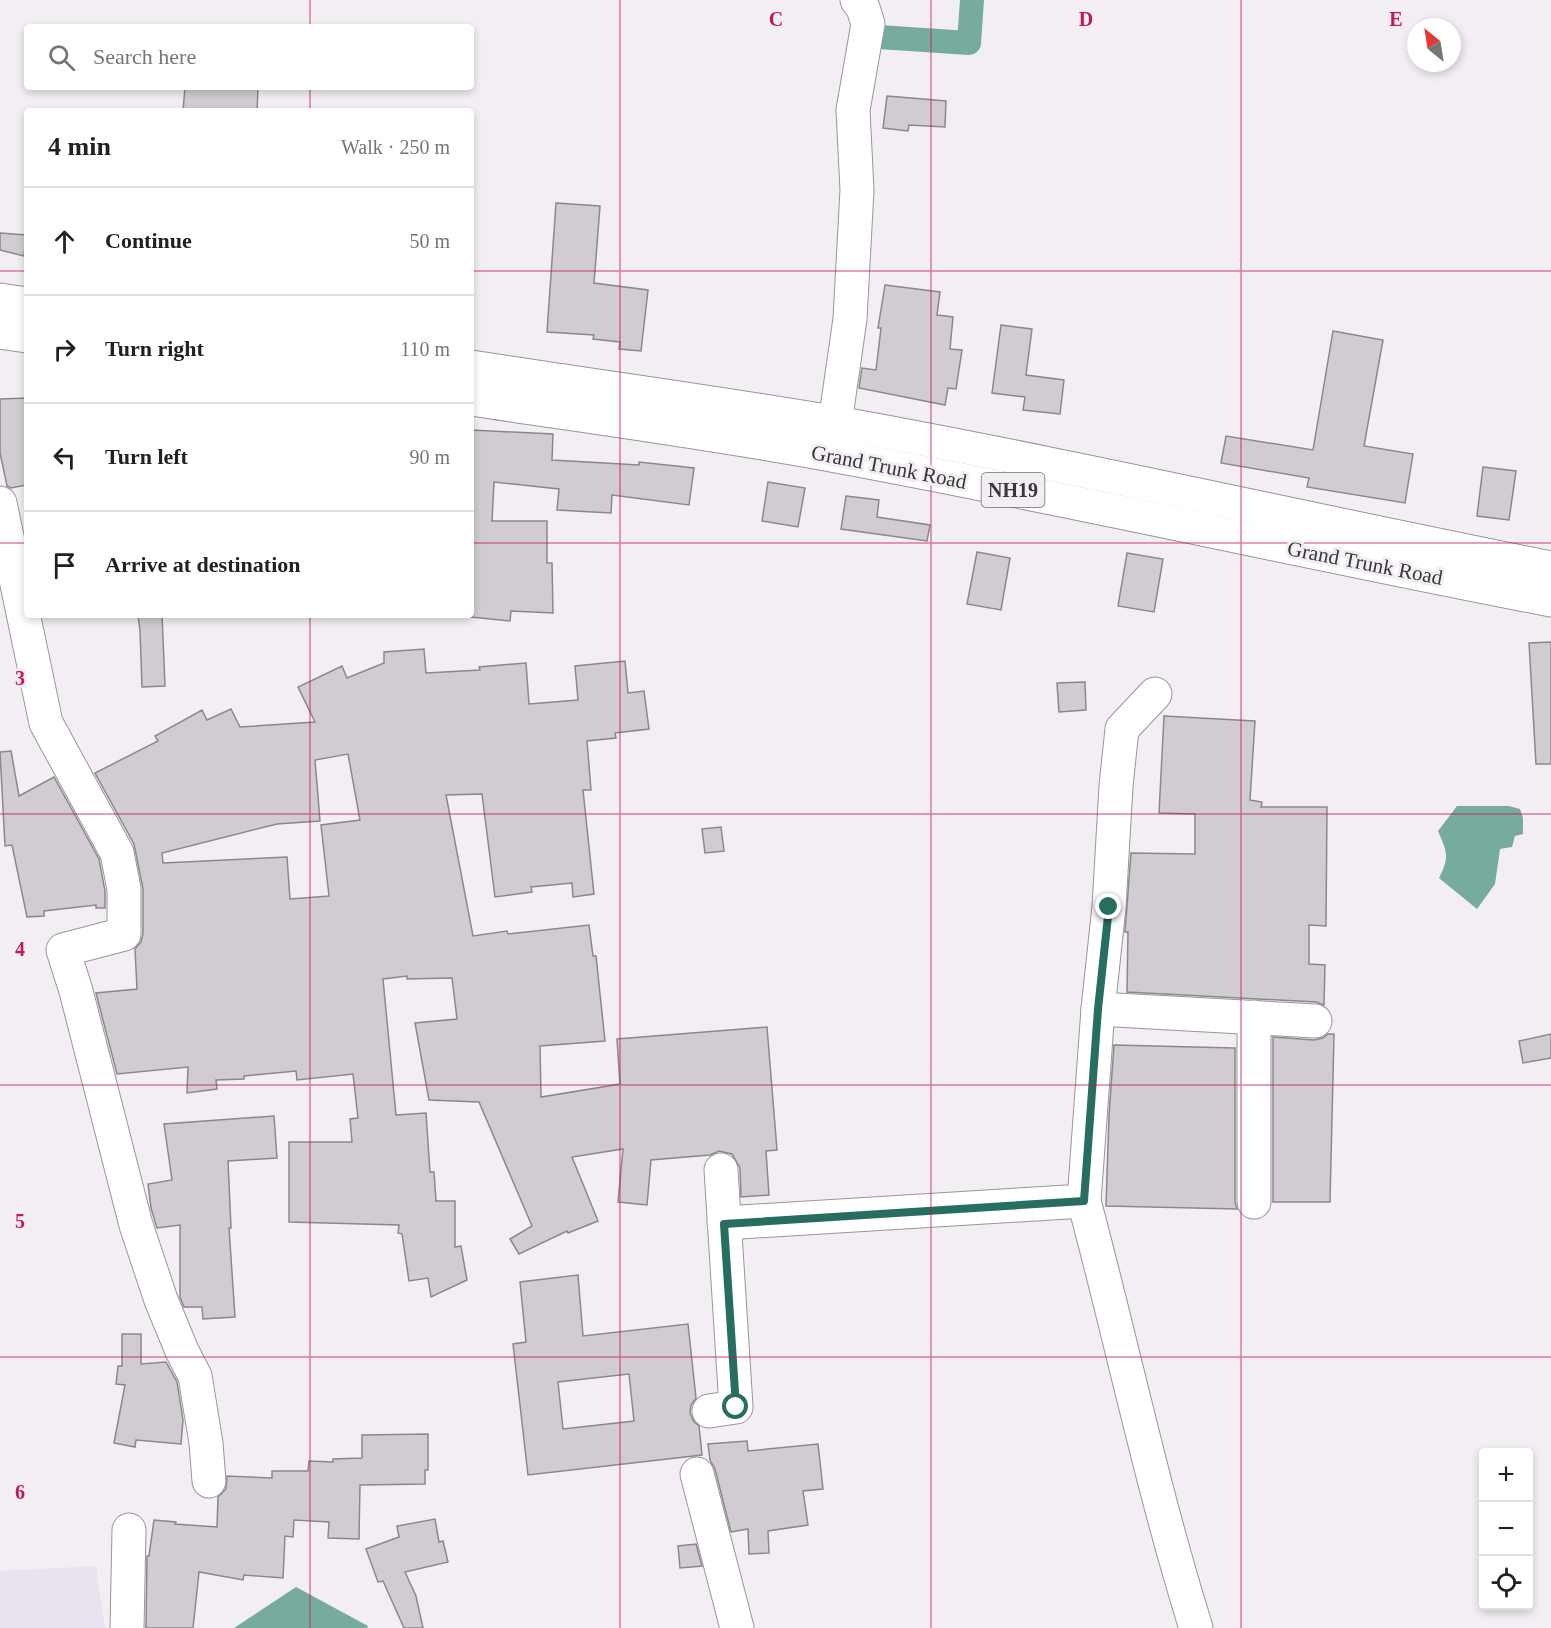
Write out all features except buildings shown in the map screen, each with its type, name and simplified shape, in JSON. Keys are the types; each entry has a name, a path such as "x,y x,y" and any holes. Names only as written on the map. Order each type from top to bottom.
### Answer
{"main road":[{"path":"835,423 850,319 857,190 853,110 867,24 863,8 857,0"},
{"path":"0,300 24,304"},
{"path":"0,332 24,336"},
{"name":"Grand Trunk Road","path":"477,384 835,423 940,460 1226,518 1551,600"},
{"name":"Grand Trunk Road","path":"477,384 829,454 940,460"},
{"path":"0,503 24,618"},
{"name":"Grand Trunk Road","path":"1226,518 1551,568"},
{"path":"24,618 46,723 117,853 124,889 124,934 63,950 76,991 136,1225 161,1300 195,1376 206,1443 209,1480"},
{"path":"1155,694 1122,729 1084,1201 1116,1320 1143,1440 1196,1628"},
{"path":"1098,1009 1316,1021"},
{"path":"1254,1017 1254,1202"},
{"path":"709,1411 736,1407 721,1170"},
{"path":"724,1224 1084,1201"},
{"path":"697,1474 737,1628"},
{"path":"126,1628 129,1530"}],"shaded area":[{"path":"1457,806 1509,806 1520,809 1523,818 1523,834 1515,836 1512,847 1500,849 1495,884 1477,909 1439,878 1445,865 1446,855 1438,831"},
{"path":"96,1566 105,1628 0,1628 0,1571"},
{"path":"296,1587 368,1626 367,1628 234,1628"}],"waterway":[{"path":"879,37 969,43 972,0"}],"route":[{"path":"736,1407 724,1224 1084,1201 1098,1009 1109,907"}]}
